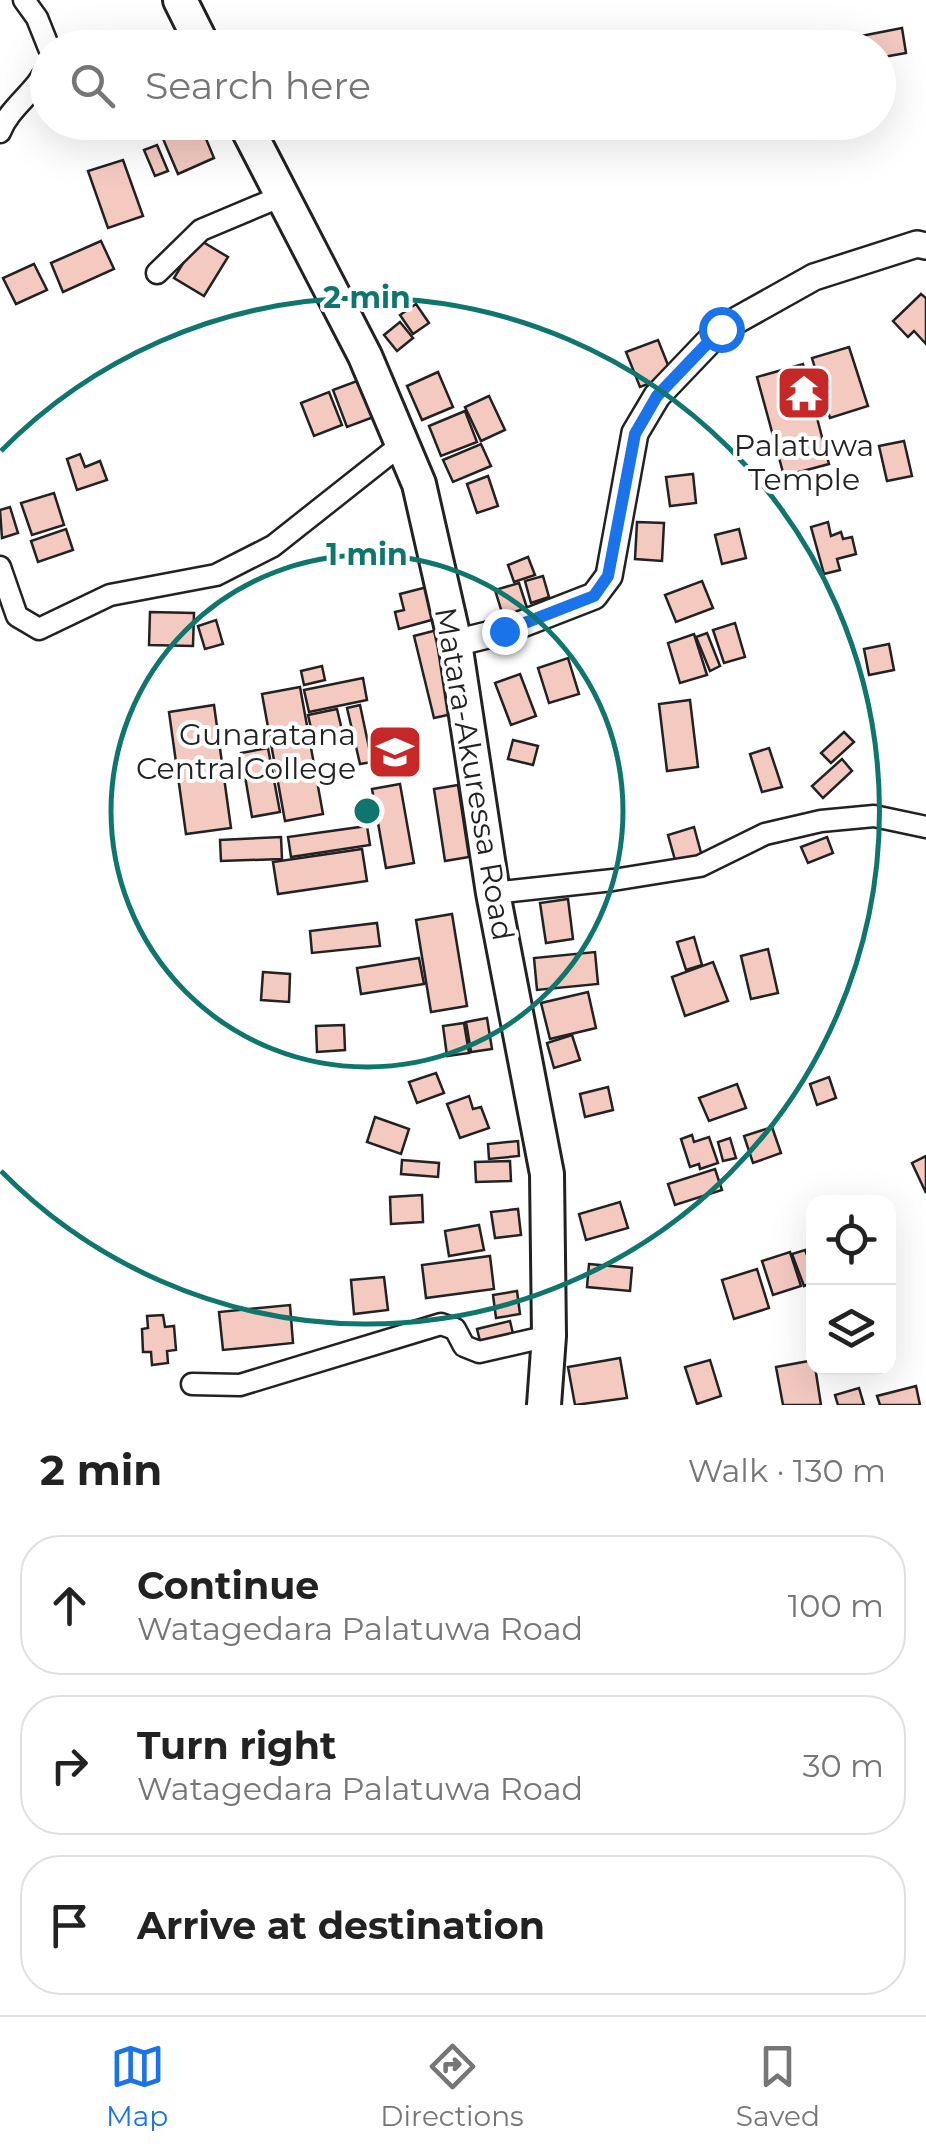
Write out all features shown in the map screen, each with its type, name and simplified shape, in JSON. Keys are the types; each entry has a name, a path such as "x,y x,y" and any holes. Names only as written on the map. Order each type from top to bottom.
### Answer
{"highway":[{"path":"180,0 195,30"},
{"name":"Matara-Akuressa Road","path":"253,140 365,356 419,484 455,643 493,893 547,1174 549,1336 544,1405"}],"street":[{"path":"24,0 41,30"},
{"path":"0,132 4,121 30,92"},
{"path":"157,273 201,230 282,196"},
{"path":"455,643 504,631 594,596 608,576 635,434 657,396 721,329 814,277 918,244 926,246"},
{"path":"0,567 17,616 39,629 110,595 216,576 272,546 402,444"},
{"path":"493,893 700,866 765,834 821,821 874,816 926,827"},
{"path":"192,1384 240,1385 441,1324 455,1329 464,1346 480,1352 549,1336"}],"building":[{"path":"902,28 906,53 896,55 896,30 892,30"},
{"path":"164,140 206,140 214,158 178,174"},
{"path":"157,145 168,171 155,176 144,150"},
{"path":"123,160 143,216 108,228 88,171"},
{"path":"198,239 228,257 204,296 174,278"},
{"path":"101,241 114,269 63,292 51,263"},
{"path":"34,264 47,290 16,304 3,278"},
{"path":"921,294 926,298 926,344 914,331 908,337 893,321"},
{"path":"416,304 429,323 413,334 400,315"},
{"path":"400,322 413,338 397,351 384,335"},
{"path":"658,340 672,375 640,387 626,352"},
{"path":"849,347 868,406 830,418 812,358"},
{"path":"803,364 829,464 784,476 757,377"},
{"path":"438,372 453,407 422,420 407,386"},
{"path":"365,378 379,415 347,427 333,390"},
{"path":"329,392 342,425 314,436 301,403"},
{"path":"489,396 505,430 481,441 465,407"},
{"path":"465,411 477,442 441,456 429,426"},
{"path":"904,441 912,476 887,481 879,446"},
{"path":"481,444 491,466 453,482 443,460"},
{"path":"80,454 85,467 100,461 107,480 77,490 67,459"},
{"path":"693,474 696,503 670,506 666,477"},
{"path":"488,476 498,506 477,513 467,484"},
{"path":"54,493 64,525 32,535 21,503"},
{"path":"10,507 18,533 2,538 0,510"},
{"path":"637,522 664,523 662,561 635,559"},
{"path":"828,522 831,536 841,532 843,539 852,537 856,554 837,559 840,570 824,574 811,527"},
{"path":"66,529 73,550 38,562 31,541"},
{"path":"739,529 746,558 722,564 715,535"},
{"path":"528,557 535,575 514,582 508,565"},
{"path":"543,576 549,597 531,603 525,581"},
{"path":"702,581 713,608 676,622 665,595"},
{"path":"519,583 528,611 504,619 495,590"},
{"path":"427,587 435,619 399,629 395,612 404,610 400,594"},
{"path":"150,612 194,613 193,646 149,645"},
{"path":"216,620 223,644 205,649 198,626"},
{"path":"735,623 745,657 724,663 713,630"},
{"path":"441,629 461,712 434,718 414,636"},
{"path":"707,633 720,666 710,671 696,637"},
{"path":"694,634 707,675 680,683 668,643"},
{"path":"889,644 894,670 869,675 864,649"},
{"path":"568,658 579,694 549,703 538,668"},
{"path":"322,666 325,680 304,685 301,671"},
{"path":"520,674 536,716 511,725 495,683"},
{"path":"363,678 367,700 309,712 304,690"},
{"path":"300,687 323,814 285,821 262,694"},
{"path":"690,700 698,767 667,771 659,704"},
{"path":"214,705 231,828 186,834 169,712"},
{"path":"360,705 372,762 360,764 347,708"},
{"path":"337,709 342,730 313,737 308,715"},
{"path":"844,732 854,742 831,763 821,753"},
{"path":"513,740 538,746 533,765 508,759"},
{"path":"268,748 280,812 252,817 241,753"},
{"path":"769,748 782,787 762,792 750,754"},
{"path":"842,759 852,771 823,798 812,786"},
{"path":"400,784 414,863 386,868 372,789"},
{"path":"458,785 469,857 445,861 434,789"},
{"path":"367,826 370,845 291,857 288,837"},
{"path":"694,827 703,860 677,867 668,835"},
{"path":"281,837 282,859 221,861 220,840"},
{"path":"827,837 833,853 808,863 801,847"},
{"path":"362,849 367,881 278,894 273,862"},
{"path":"568,899 573,939 546,943 540,903"},
{"path":"452,914 467,1006 431,1012 416,920"},
{"path":"377,923 380,946 312,953 310,931"},
{"path":"694,937 702,965 686,970 677,942"},
{"path":"768,949 778,993 751,999 741,956"},
{"path":"595,952 598,984 537,990 534,958"},
{"path":"419,958 424,984 361,994 357,968"},
{"path":"713,962 728,1001 685,1016 672,977"},
{"path":"263,972 290,974 289,1002 261,1000"},
{"path":"588,992 596,1028 550,1039 541,1003"},
{"path":"487,1018 492,1049 471,1052 466,1022"},
{"path":"464,1023 469,1053 447,1056 443,1026"},
{"path":"344,1025 345,1050 317,1052 316,1026"},
{"path":"572,1035 580,1060 554,1068 547,1043"},
{"path":"436,1073 444,1093 417,1103 409,1082"},
{"path":"829,1077 836,1098 817,1105 810,1084"},
{"path":"737,1084 746,1108 709,1121 699,1098"},
{"path":"608,1087 613,1110 585,1117 580,1094"},
{"path":"469,1096 473,1109 481,1107 489,1128 460,1138 447,1104"},
{"path":"375,1117 409,1129 401,1154 367,1142"},
{"path":"772,1127 781,1153 753,1163 744,1136"},
{"path":"692,1135 694,1142 709,1137 718,1163 700,1169 699,1164 690,1167 681,1139"},
{"path":"730,1138 736,1158 723,1161 718,1142"},
{"path":"518,1141 519,1156 489,1159 488,1144"},
{"path":"926,1156 926,1193 912,1163"},
{"path":"402,1160 439,1163 438,1177 401,1174"},
{"path":"510,1161 511,1181 476,1182 475,1162"},
{"path":"715,1169 722,1190 675,1205 668,1184"},
{"path":"422,1195 423,1222 391,1224 390,1197"},
{"path":"620,1202 628,1228 586,1240 579,1214"},
{"path":"518,1209 521,1235 495,1238 491,1212"},
{"path":"479,1225 484,1250 449,1256 445,1231"},
{"path":"805,1250 806,1285 804,1286 792,1254"},
{"path":"790,1252 801,1286 773,1295 762,1261"},
{"path":"490,1256 494,1289 426,1298 422,1265"},
{"path":"589,1264 632,1268 630,1291 587,1287"},
{"path":"757,1269 769,1308 734,1319 722,1280"},
{"path":"384,1277 388,1310 354,1314 351,1280"},
{"path":"517,1291 520,1314 496,1318 493,1295"},
{"path":"290,1305 293,1343 223,1350 219,1312"},
{"path":"163,1315 165,1327 174,1326 176,1350 167,1351 168,1363 152,1365 151,1352 143,1352 142,1329 148,1328 147,1316"},
{"path":"510,1321 514,1338 481,1345 477,1329"},
{"path":"620,1358 627,1398 575,1405 568,1367"},
{"path":"710,1360 721,1396 697,1404 685,1367"},
{"path":"806,1361 806,1375 816,1375 821,1405 783,1405 776,1367"},
{"path":"916,1386 920,1405 880,1405 877,1396"},
{"path":"859,1388 864,1405 838,1405 835,1395"}],"place":[{"name":"Palatuwa Temple","path":"804,393"},
{"name":"Gunaratana CentralCollege","path":"395,752"}],"route":[{"path":"504,631 594,596 608,576 635,434 657,396 721,329"}]}
